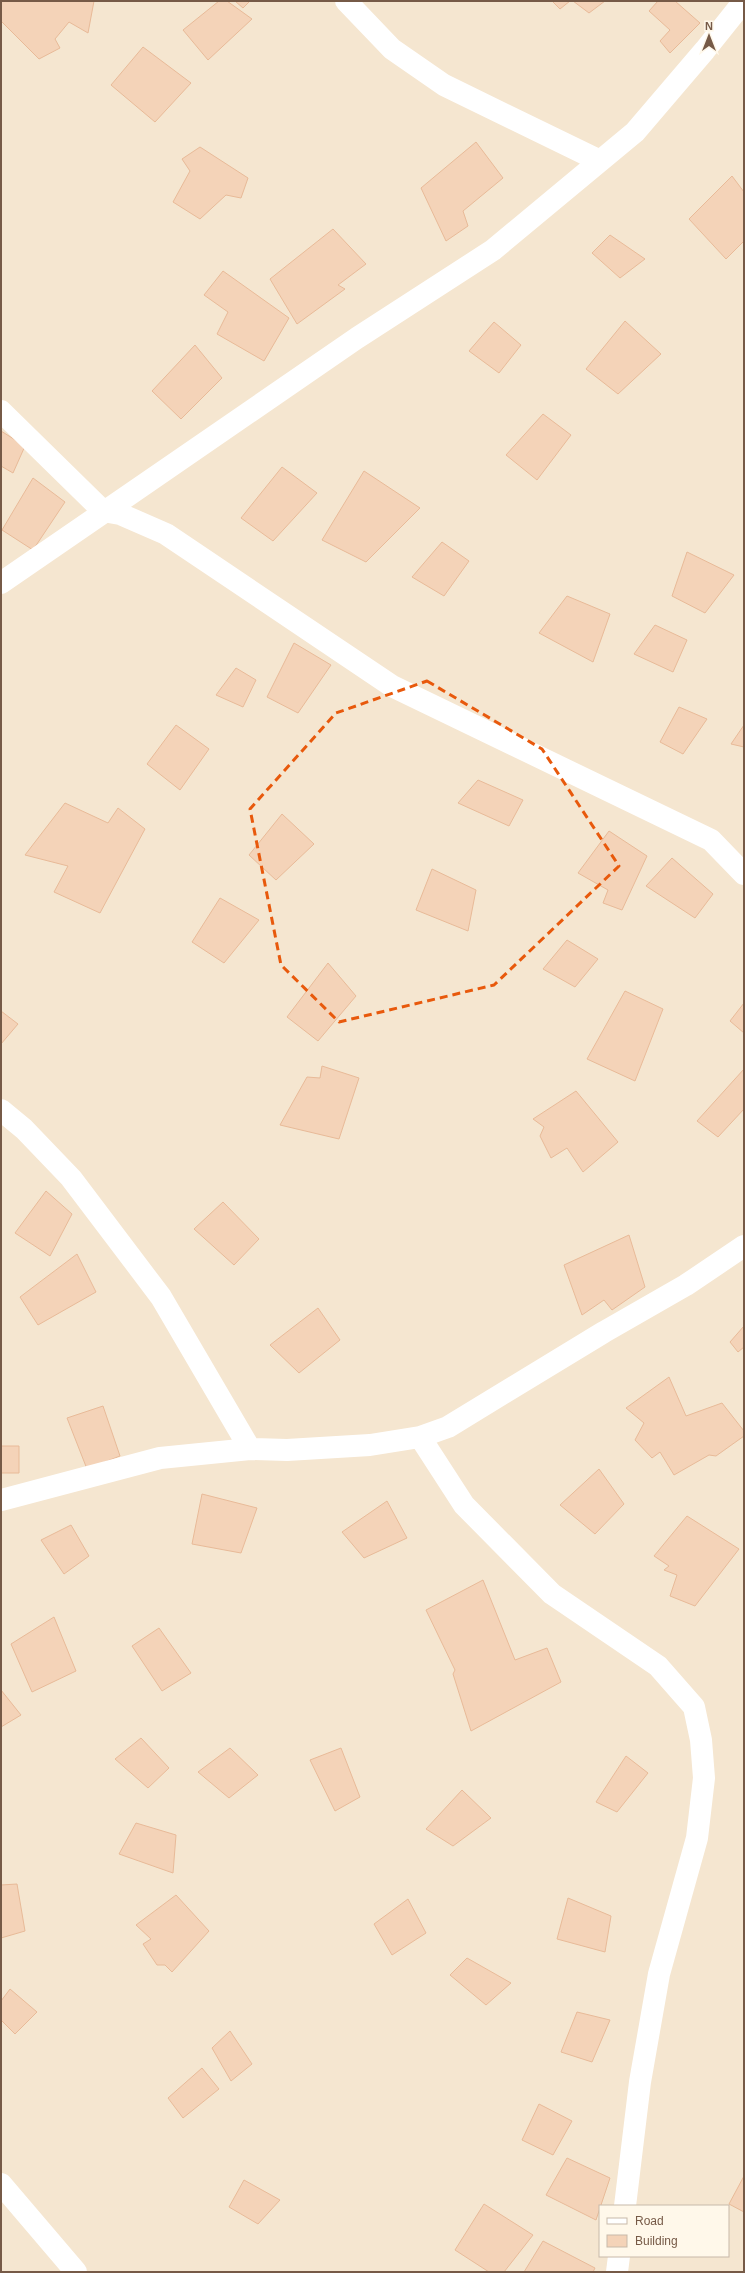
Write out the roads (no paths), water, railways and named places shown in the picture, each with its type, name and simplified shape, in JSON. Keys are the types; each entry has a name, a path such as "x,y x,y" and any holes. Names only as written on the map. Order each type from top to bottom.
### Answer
{"street":[{"path":"346,1 392,49 444,85 600,161"},
{"path":"1,583 103,511 357,338 493,250 635,132 705,50 744,1"},
{"path":"1,411 103,511 120,514 166,534 392,686 711,840 744,874"},
{"path":"1,1110 24,1129 71,1178 161,1297 250,1449"},
{"path":"1,1500 160,1458 250,1449 302,1449 370,1445 420,1438 448,1427 604,1332 686,1285 744,1246"},
{"path":"420,1438 464,1505 552,1594 658,1666 694,1707 701,1740 704,1778 697,1838 659,1974 640,2082 625,2205"},
{"path":"1,2184 76,2272"},
{"path":"617,2272 619,2257"}]}
